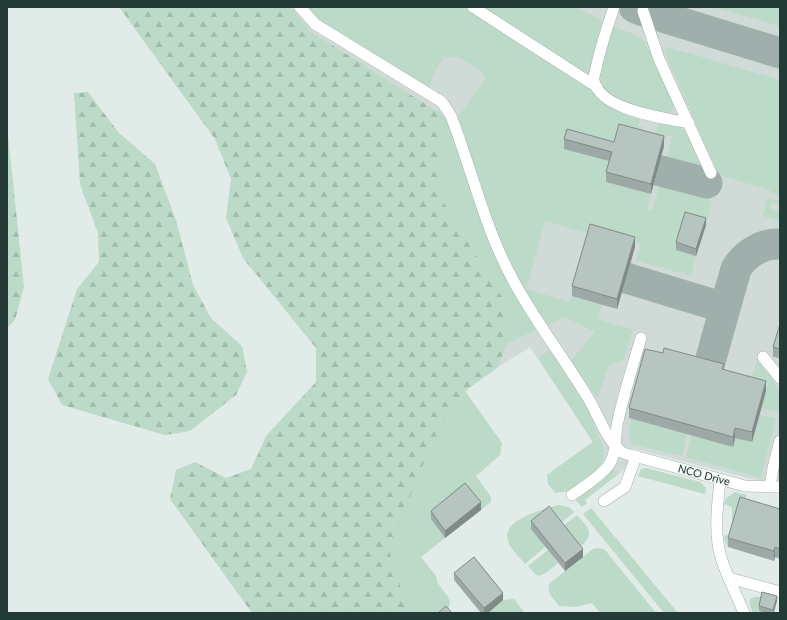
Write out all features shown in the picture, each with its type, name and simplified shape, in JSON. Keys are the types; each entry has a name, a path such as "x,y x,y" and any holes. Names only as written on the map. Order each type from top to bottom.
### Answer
{"lane":[{"path":"300,7 315,24 442,102 451,116 487,219 513,280 534,315 588,397 615,447"},
{"path":"473,7 597,87"},
{"path":"614,7 597,65 594,81 600,93 610,102 622,108 689,124"},
{"path":"643,11 659,59 711,173"},
{"path":"572,495 600,474 608,465 613,456 618,421 641,338"},
{"path":"763,357 780,378"},
{"path":"775,487 773,468 780,442"},
{"name":"NCO Drive","path":"615,447 624,453 633,456 720,480 744,486 775,487"},
{"path":"604,501 625,487 633,456"},
{"path":"720,480 717,512 718,544 723,562 744,613"},
{"path":"730,578 780,592"}],"shaded area":[{"path":"290,7 780,7 780,481 759,481 632,448 627,468 579,504 552,471 593,442 530,347 497,368 508,343 310,31"}],"green space":[{"path":"119,7 290,7 310,31 441,114 443,202 508,307 508,343 497,368 465,391 432,442 389,550 409,613 252,613 170,499 176,470 195,462 226,478 251,469 266,436 316,382 316,348 243,258 226,218 231,179 215,139"},
{"path":"306,7 466,7 586,86 603,102 614,109 640,116 638,126 642,127 640,133 611,162 606,182 651,194 647,209 652,210 661,181 704,193 712,201 706,225 676,250 696,256 691,276 636,260 641,244 614,236 590,234 545,221 526,289 569,302 572,296 602,304 598,319 633,330 623,361 609,364 598,398 579,376 570,362 595,332 565,317 508,343 508,307 443,202 441,114 458,117 486,78 480,70 459,57 444,57 435,71 429,88 319,20"},
{"path":"482,7 576,7 601,20 589,73 586,74"},
{"path":"714,7 780,7 780,26"},
{"path":"612,27 641,38 649,50 673,101 673,109 666,115 642,109 616,99 609,95 604,89 601,83 600,73"},
{"path":"665,48 670,48 780,80 780,195 770,193 770,190 719,175 664,52"},
{"path":"88,92 119,133 155,164 176,220 193,285 211,318 242,346 247,372 236,395 190,431 165,435 62,405 48,379 77,289 99,262 98,233 80,184 74,93"},
{"path":"659,121 679,127 686,131 701,165 701,170 666,160 672,136 667,135 665,141 655,138"},
{"path":"7,125 24,287 15,320 7,328"},
{"path":"768,198 780,202 780,205 772,203 770,209 780,212 780,221 763,216"},
{"path":"550,349 591,413 596,431 603,446 604,453 603,460 595,472 569,491 555,493 548,484 547,475 593,442 538,358"},
{"path":"757,361 772,378 778,390 780,404 778,412 762,408 768,383 762,382 749,386"},
{"path":"465,391 502,443 500,455 476,476 491,497 491,502 481,510 465,491 431,519 445,538 421,557 436,576 437,582 448,597 450,602 449,607 444,613 409,613 388,550 432,442"},
{"path":"760,415 776,418 761,478 686,457 692,435 733,446 735,438 752,442"},
{"path":"631,419 687,434 682,456 631,444 629,429"},
{"path":"646,468 700,482 706,488 705,494 638,476 641,469"},
{"path":"614,469 617,475 585,500 587,503 582,507 575,499"},
{"path":"735,492 747,495 740,507 728,547 724,536 730,534 732,526 732,507 724,504 726,498"},
{"path":"558,505 569,507 574,512 561,523 545,547 525,564 509,544 508,533 511,527 517,521 525,517"},
{"path":"591,508 678,613 664,613 583,514"},
{"path":"577,515 589,531 588,538 580,547 563,526"},
{"path":"598,548 605,550 656,613 600,613 592,603 576,607 559,606 549,592 550,583 593,549"},
{"path":"548,550 558,563 546,573 539,576 535,574 528,566"},
{"path":"762,597 759,611 766,613 753,613 750,605 750,599"},
{"path":"514,599 525,613 488,613 503,600"}],"building":[{"path":"619,124 664,136 651,184 606,172 612,152 564,139 567,129 614,142"},
{"path":"685,212 706,218 696,249 676,242"},
{"path":"590,224 635,237 617,299 572,286"},
{"path":"780,324 780,349 773,347"},
{"path":"664,348 724,364 722,369 766,381 752,432 735,428 733,437 629,408 645,349 663,353"},
{"path":"465,483 481,502 445,531 431,511"},
{"path":"740,497 780,509 780,549 775,547 774,551 728,538"},
{"path":"549,506 583,549 565,563 531,521"},
{"path":"474,557 503,593 484,608 454,573"},
{"path":"762,592 777,596 773,610 759,606"},
{"path":"446,606 452,613 438,613"}],"taxiway":[{"path":"634,7 780,53"},
{"path":"657,170 707,183"},
{"path":"708,369 736,269 744,259 755,250 767,245 780,244"},
{"path":"626,278 725,308"}]}
